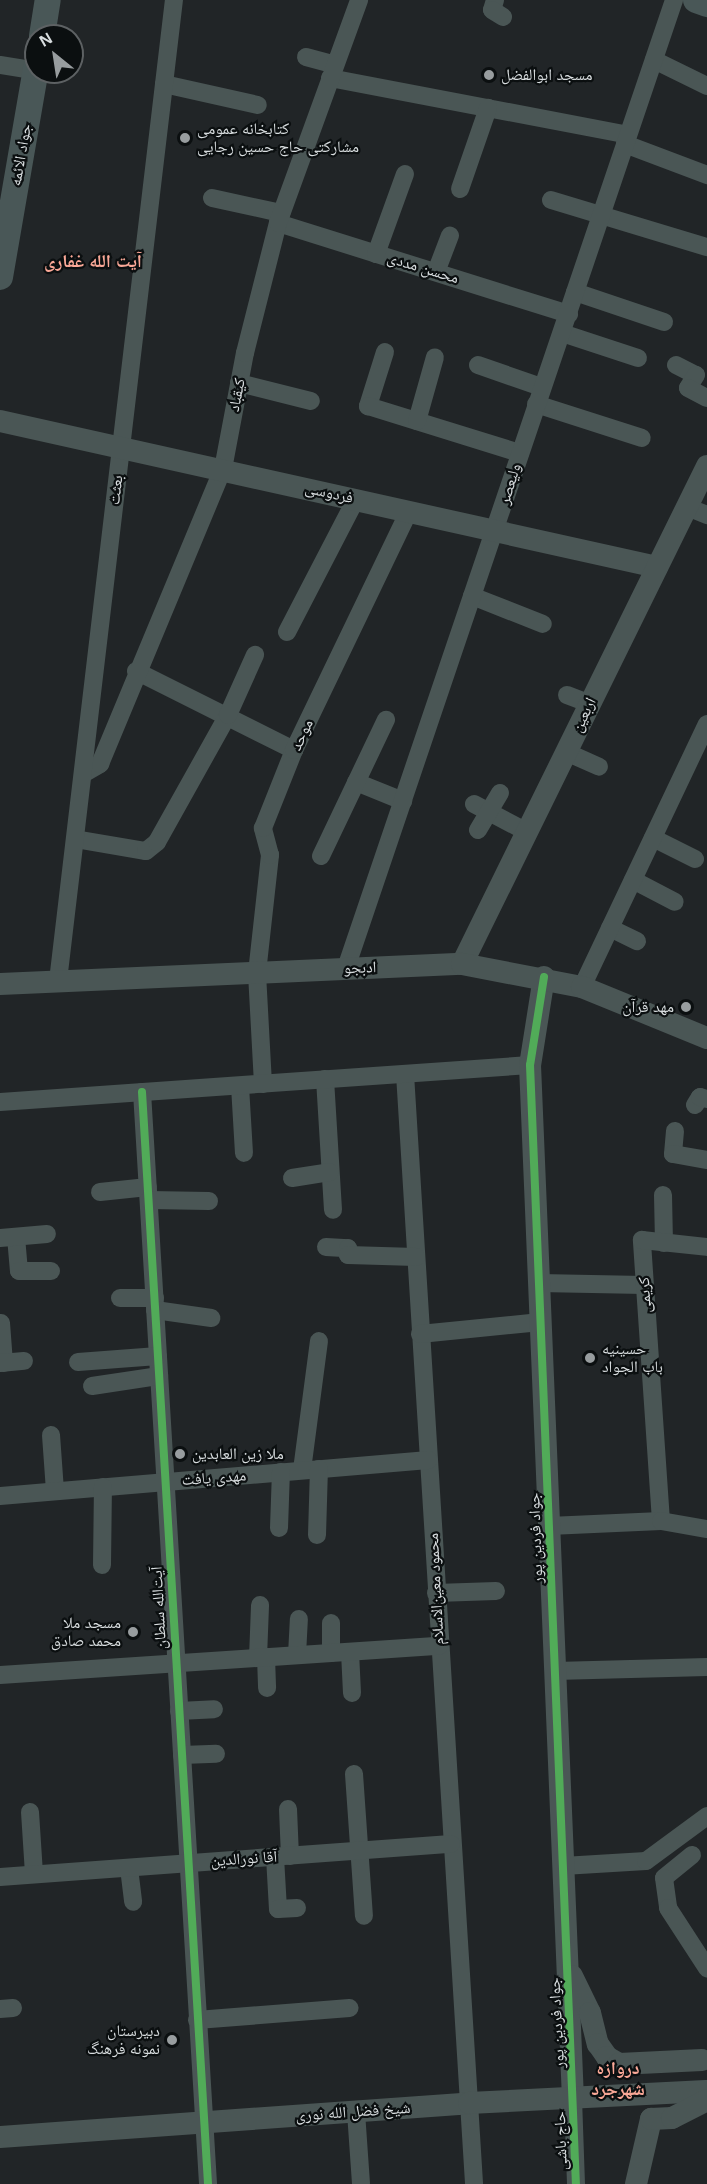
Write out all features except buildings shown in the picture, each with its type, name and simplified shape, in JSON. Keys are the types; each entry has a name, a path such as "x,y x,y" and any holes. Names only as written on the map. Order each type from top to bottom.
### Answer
{"main road":[{"path":"44,24 48,0"},
{"path":"696,0 707,4"},
{"name":"جواد الائمه","path":"0,277 8,188 33,84"}],"street":[{"name":"بعثت","path":"58,981 174,0"},
{"name":"کیقباد","path":"82,774 100,764 136,671 223,469 239,383 279,218 359,0"},
{"name":"ولیعصر","path":"346,968 674,0"},
{"path":"306,57 332,72 626,140 707,175"},
{"path":"654,60 707,86"},
{"path":"0,65 24,68"},
{"path":"164,84 258,105"},
{"path":"460,189 488,108"},
{"path":"376,254 405,174"},
{"name":"محسن مددی","path":"212,198 279,218 376,254 569,314"},
{"path":"551,200 602,213 707,248"},
{"path":"436,272 450,236"},
{"path":"575,292 664,322"},
{"path":"562,333 638,358"},
{"path":"385,352 368,406 520,453"},
{"path":"417,421 435,357"},
{"path":"478,365 539,395 642,438"},
{"path":"676,365 696,375 688,388 707,398"},
{"path":"239,383 311,401"},
{"name":"فردوسی","path":"0,421 121,446 657,567"},
{"name":"اربعین","path":"462,964 657,567 697,511 707,466"},
{"path":"287,632 356,499"},
{"name":"موحد","path":"263,1084 257,973 270,855 263,828 294,750 409,511"},
{"path":"472,596 543,624"},
{"path":"75,839 146,851 165,830 228,715 255,655"},
{"path":"136,671 294,750"},
{"path":"567,695 590,705"},
{"path":"321,856 386,720"},
{"path":"582,987 705,733"},
{"path":"566,752 599,767"},
{"path":"356,782 403,801"},
{"path":"478,830 481,808 500,793"},
{"path":"481,808 526,832"},
{"path":"653,838 695,859"},
{"path":"633,880 675,902"},
{"path":"610,928 638,941"},
{"name":"ادبجو","path":"0,984 462,964 544,977 582,987 707,1038"},
{"name":"جواد فردین پور","path":"544,977 530,1065 573,2098"},
{"path":"0,1102 530,1065"},
{"name":"محمود معین‌الاسلام","path":"405,1074 451,1844 474,2184"},
{"path":"324,1079 333,1210"},
{"path":"240,1086 244,1153"},
{"name":"آیت‌الله سلطان","path":"142,1092 207,2184"},
{"path":"675,1131 673,1154 707,1160"},
{"path":"292,1178 330,1172"},
{"path":"100,1192 148,1193 209,1201"},
{"path":"663,1195 664,1243"},
{"path":"46,1234 8,1237 19,1271 51,1271"},
{"name":"کریمی","path":"661,1521 642,1240 707,1247"},
{"path":"326,1247 348,1248 348,1255 416,1257"},
{"path":"539,1283 644,1285"},
{"path":"120,1298 211,1318"},
{"path":"420,1334 540,1322"},
{"path":"1,1323 2,1363 24,1361"},
{"path":"317,1535 311,1470 319,1341"},
{"path":"78,1362 158,1356"},
{"path":"92,1386 159,1376"},
{"path":"51,1435 55,1491"},
{"name":"مهدی یافت","path":"0,1497 428,1460"},
{"path":"279,1528 281,1472"},
{"path":"102,1564 103,1487"},
{"path":"549,1526 661,1521 705,1524"},
{"path":"436,1593 496,1591"},
{"path":"260,1605 262,1658 267,1688"},
{"path":"297,1655 299,1619"},
{"path":"331,1623 331,1653"},
{"path":"0,1675 439,1646"},
{"path":"350,1652 352,1693"},
{"path":"555,1671 707,1667"},
{"path":"179,1711 214,1709"},
{"path":"182,1755 216,1754"},
{"path":"354,1774 364,1916"},
{"path":"288,1809 278,1909 297,1908"},
{"path":"30,1812 34,1874"},
{"path":"563,1866 646,1861 707,1816"},
{"name":"آقا نورالدین","path":"0,1877 451,1844"},
{"path":"692,1855 664,1878 668,1908 707,1968"},
{"path":"129,1868 133,1902"},
{"path":"567,1966 590,2013 598,2044 607,2057 619,2064 705,2059"},
{"path":"197,2020 350,2008"},
{"path":"636,2184 651,2119 672,2118 707,2094 697,2088 692,2079 694,2069 705,2059"},
{"name":"شیخ فضل الله نوری","path":"0,2137 469,2103 707,2094"},
{"name":"حاج باشی","path":"573,2098 576,2184"},
{"path":"356,2112 361,2183"}],"cycle path":[{"path":"544,977 530,1065 576,2184"},
{"path":"142,1092 208,2184"}],"place":[{"name":"مسجد ابوالفضل","path":"489,75"},
{"name":"کتابخانه عمومی مشارکتی حاج حسین رجایی","path":"185,138"},
{"name":"مهد قرآن","path":"686,1007"},
{"name":"حسینیه باب الجواد","path":"590,1358"},
{"name":"ملا زین العابدین","path":"180,1454"},
{"name":"مسجد ملا محمد صادق","path":"133,1632"},
{"name":"دبیرستان نمونه فرهنگ","path":"172,2040"}],"district":[{"name":"آیت الله غفاری","path":"93,261"},
{"name":"دروازه شهرجرد","path":"618,2079"}]}
